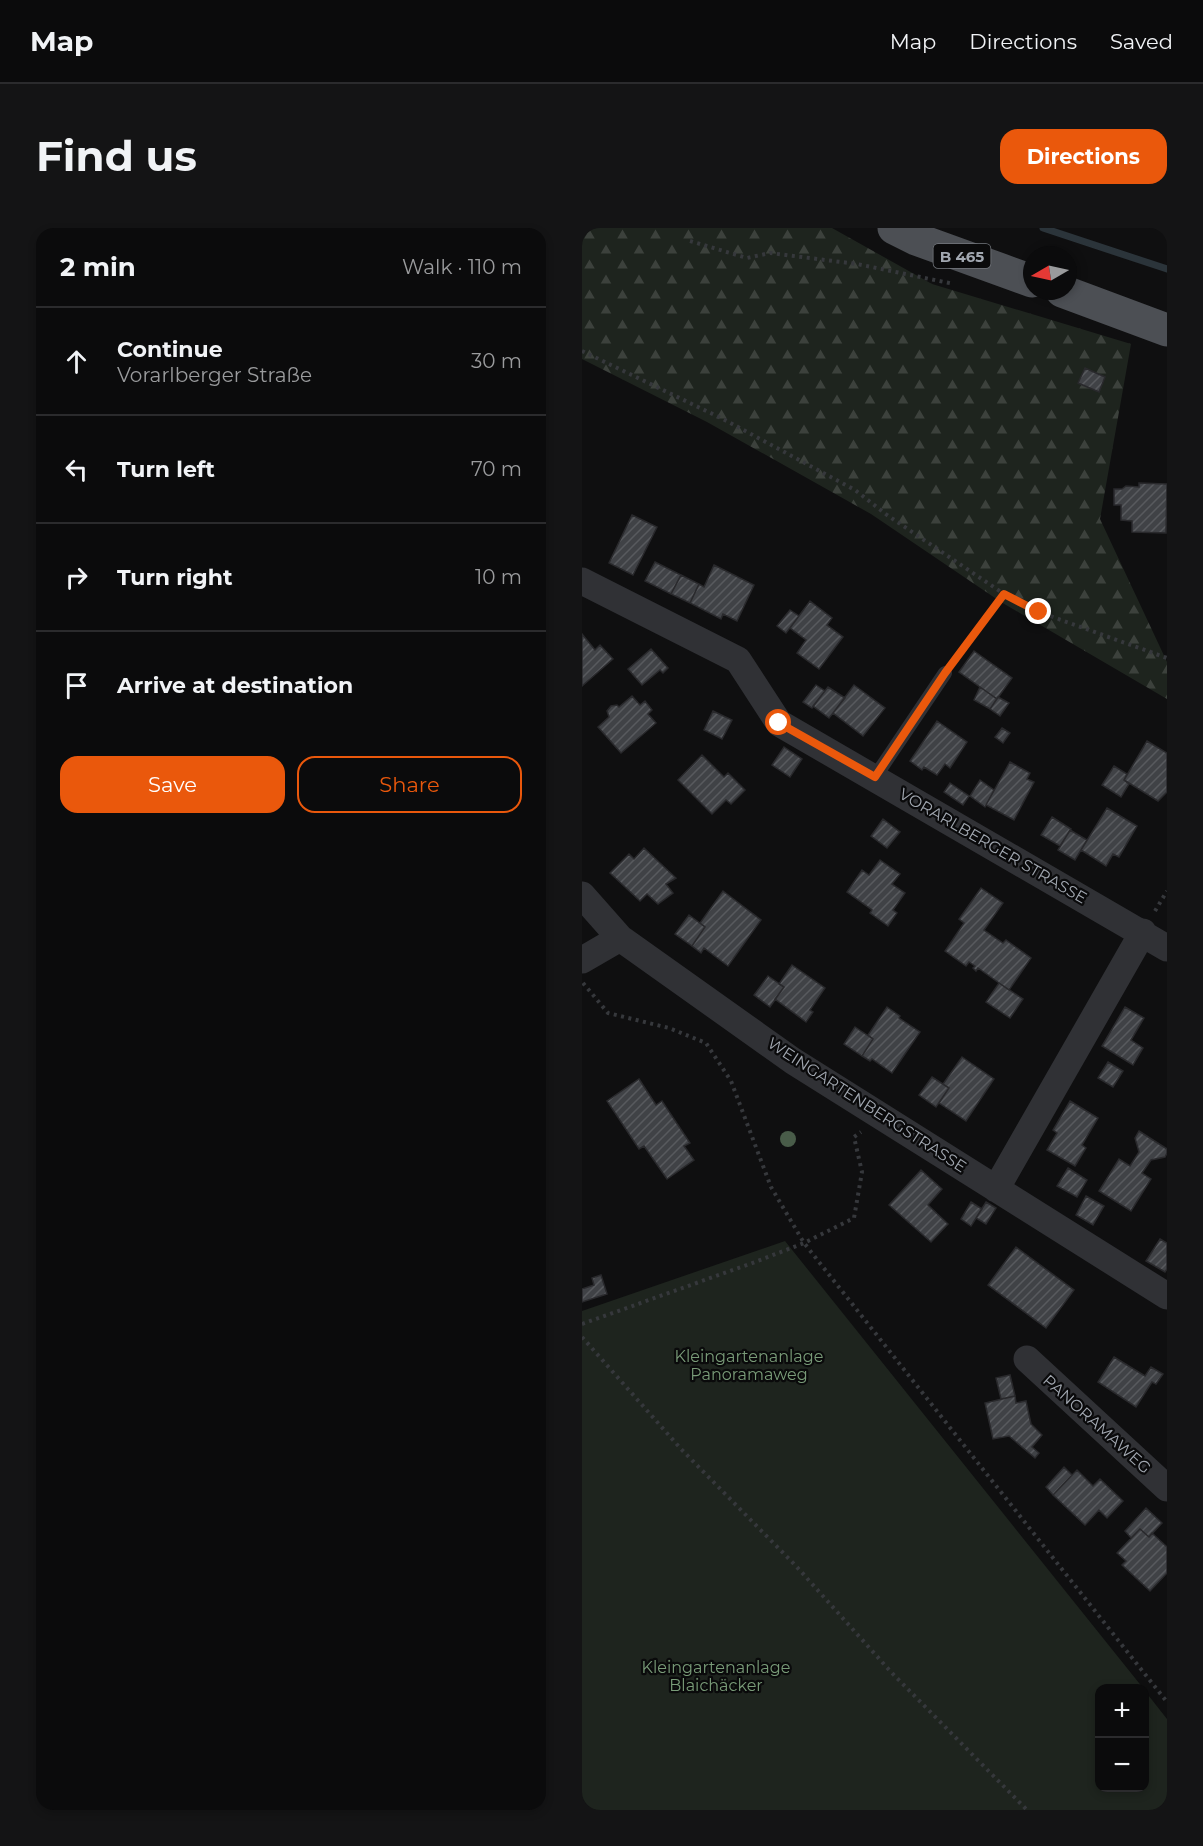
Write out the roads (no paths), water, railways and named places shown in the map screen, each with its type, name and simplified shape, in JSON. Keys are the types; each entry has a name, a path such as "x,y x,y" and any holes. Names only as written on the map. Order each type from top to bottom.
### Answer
{"main road":[{"name":"B 465","path":"894,228 927,243 1023,278"},
{"path":"1077,297 1167,330"}],"street":[{"name":"VORARLBERGER STRASSE","path":"582,581 738,660 779,723 1143,932 1167,948"},
{"name":"WEINGARTENBERGSTRASSE","path":"582,895 620,938 793,1061 1167,1296"},
{"path":"996,1189 1143,932"},
{"path":"582,960 620,938"},
{"name":"PANORAMAWEG","path":"1026,1359 1167,1488"}],"lane":[{"path":"875,777 945,673"}],"waterway":[{"path":"1043,228 1167,269"}],"park label":[{"name":"Kleingartenanlage Panoramaweg","path":"749,1365"},
{"name":"Kleingartenanlage Blaichäcker","path":"716,1676"}]}
